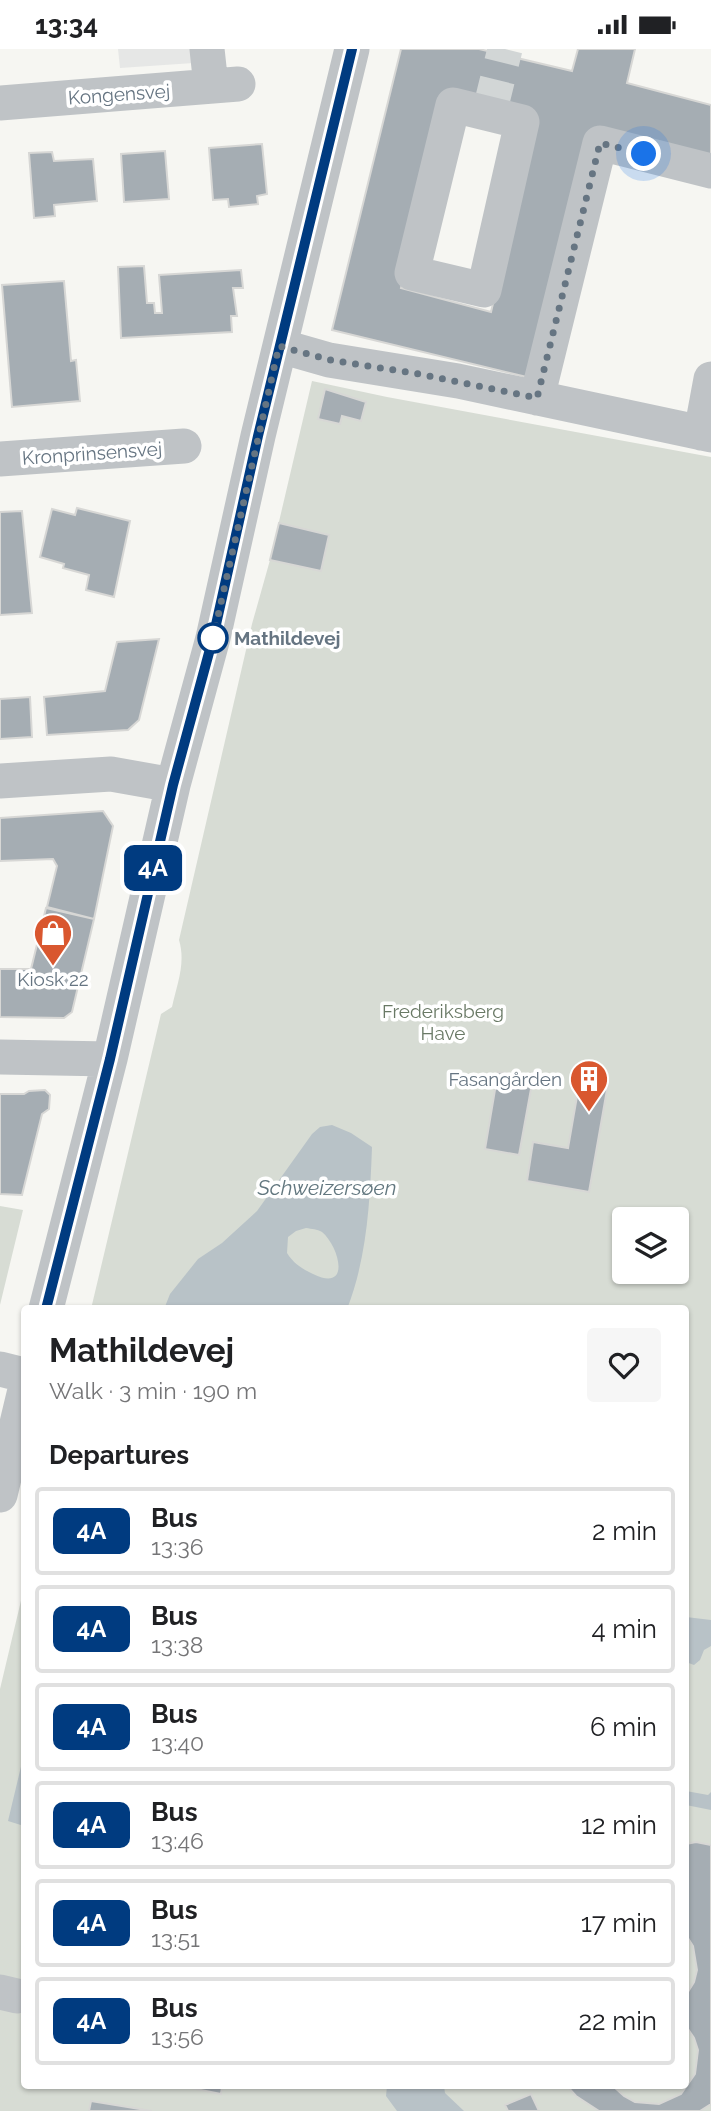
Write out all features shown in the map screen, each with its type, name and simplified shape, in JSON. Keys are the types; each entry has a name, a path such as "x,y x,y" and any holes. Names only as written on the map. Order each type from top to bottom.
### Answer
{"street":[{"name":"Kongensvej","path":"0,103 224,85 207,49"},
{"path":"47,1305 110,1059 173,785 213,638 279,346 352,49"},
{"path":"453,105 522,122 484,290 412,273 453,105"},
{"path":"537,398 600,143 711,171"},
{"path":"279,346 330,360 458,381 706,434 711,379"},
{"name":"Kronprinsensvej","path":"0,459 184,446"},
{"path":"0,781 111,774 173,785"},
{"path":"0,1057 110,1059"},
{"path":"0,1369 21,1374"},
{"path":"0,1495 21,1407"}],"shaded area":[{"path":"118,49 222,49 223,61 120,68"}],"green space":[{"name":"Frederiksberg Have","path":"312,381 711,457 711,2111 0,2111 0,1689 21,1601 21,2089 689,2089 689,1305 92,1305 161,1014 172,1007 178,982 182,957 179,940 252,624 270,560"},
{"path":"0,1206 23,1210 0,1305"}],"water":[{"name":"Schweizersøen","path":"332,1125 351,1133 372,1147 363,1250 348,1305 166,1305 170,1294 198,1259 222,1243 257,1211 312,1134 320,1127","holes":["306,1228 316,1230 328,1239 337,1256 337,1273 333,1277 325,1278 301,1268 287,1253 288,1237"]},
{"path":"689,1617 711,1620 711,1646 704,1650 700,1660 694,1665 689,1663"},
{"path":"21,1767 21,1825 8,1821"},
{"path":"689,1792 708,1795 711,1792 711,1810 689,1806"},
{"path":"387,2089 444,2089 445,2093 464,2111 397,2111 386,2096"}],"building":[{"path":"401,49 479,49 572,71 578,49 635,49 627,83 711,105 711,162 591,133 531,378 332,330","holes":["446,100 536,123 491,312 401,288"]},
{"path":"262,144 267,194 257,196 258,204 229,207 228,199 213,200 209,148"},
{"path":"165,151 169,199 124,202 121,154"},
{"path":"52,152 54,161 93,159 97,201 54,205 55,216 34,218 29,153"},
{"path":"144,266 147,303 154,303 155,313 162,313 159,275 241,270 243,288 233,288 237,316 231,316 232,332 121,338 118,267"},
{"path":"64,281 71,361 76,360 80,401 12,407 2,285"},
{"path":"325,389 366,402 361,421 342,416 340,424 318,419"},
{"path":"77,508 130,521 114,597 86,590 89,575 63,568 64,564 40,557 52,509 75,515"},
{"path":"22,511 32,613 0,615 0,512"},
{"path":"279,523 329,535 321,571 270,560"},
{"path":"159,639 139,720 128,730 47,735 44,697 105,691 117,642"},
{"path":"30,697 32,737 0,739 0,699"},
{"path":"103,811 113,826 94,919 47,907 57,866 53,859 0,861 0,818"},
{"path":"46,908 94,919 72,1012 64,1018 0,1017 0,969 31,969"},
{"path":"498,1072 533,1078 519,1155 485,1149"},
{"name":"Fasangården","path":"580,1079 608,1084 589,1192 527,1181 533,1142 568,1148"},
{"path":"45,1090 50,1095 49,1109 42,1114 22,1195 0,1194 0,1094 24,1094"},
{"path":"689,1843 711,1845 711,2104 700,2111 599,2111 570,2089 616,2089 635,2102 659,2104 689,2089 689,2083 695,2074 698,2050 689,2030 689,1990 697,1970 693,1946 689,1940"},
{"path":"196,2089 222,2089 221,2094"},
{"path":"531,2094 539,2111 508,2111 505,2105"},
{"path":"91,2101 152,2111 89,2111"}],"tunnel":[{"path":"489,114 505,49"}],"bus line":[{"name":"4A","path":"47,1305 110,1059 173,785 213,638 258,436 352,49"}],"place":[{"name":"Mathildevej","path":"213,638"},
{"name":"Kiosk 22","path":"53,967"},
{"name":"Fasangården","path":"589,1113"}],"route":[{"path":"213,638 279,346 330,360 458,381 537,398 600,143 644,154"}]}
